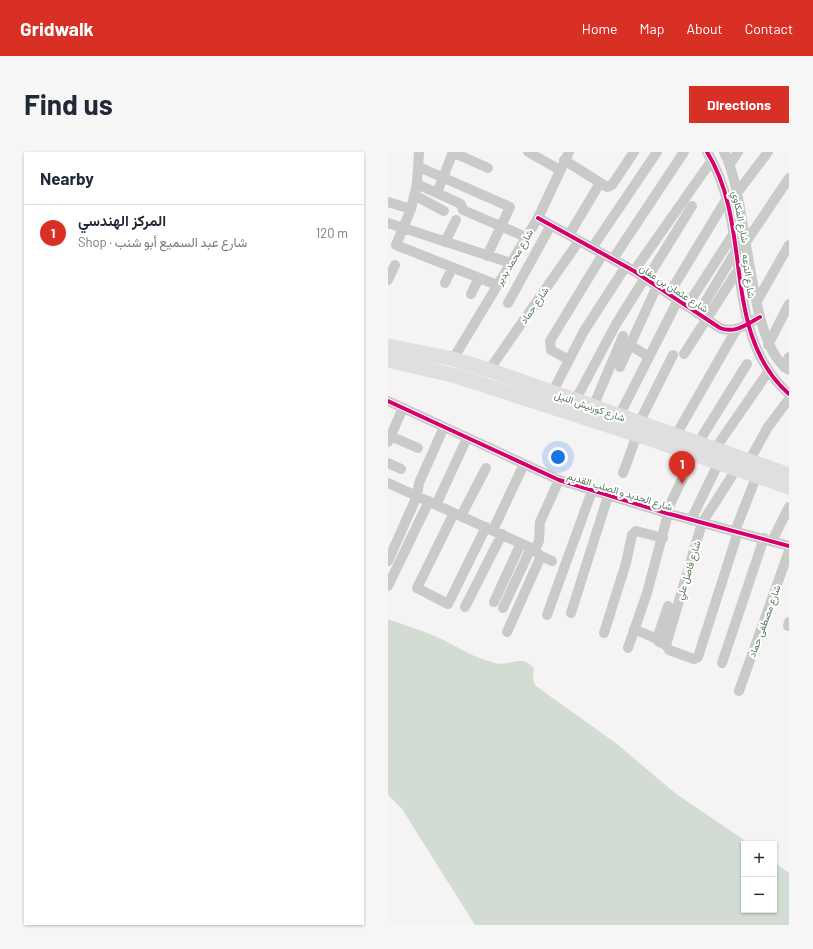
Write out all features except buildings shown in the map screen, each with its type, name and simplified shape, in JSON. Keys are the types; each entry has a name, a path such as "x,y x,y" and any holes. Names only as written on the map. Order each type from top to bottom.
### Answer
{"highway":[{"name":"شارع كورنيش النيل","path":"388,346 453,359 489,370 620,416 643,430 676,435 696,448"},
{"name":"شارع كورنيش النيل","path":"388,360 424,367 456,376 643,430 743,465 789,475"},
{"name":"شارع كورنيش النيل","path":"743,465 757,475 789,487"}],"street":[{"path":"420,152 417,184 411,209 396,242 396,246 497,285"},
{"path":"437,193 453,152 488,168"},
{"path":"528,152 560,170"},
{"path":"567,156 600,183 608,187 612,185 634,152"},
{"path":"592,248 657,152"},
{"path":"613,259 684,152"},
{"name":"شارع المكاوي","path":"724,152 730,164 737,193 760,317 768,344 786,368"},
{"path":"730,164 738,152"},
{"path":"737,193 768,152"},
{"name":"شارع محمد بدير","path":"453,359 538,218 567,156"},
{"path":"552,393 584,331 710,156"},
{"name":"شارع الترعه","path":"710,156 727,198 740,267 747,324 755,349 768,372 789,394"},
{"path":"419,167 509,206 487,256"},
{"path":"735,242 746,242 789,178"},
{"path":"569,235 600,183"},
{"path":"417,184 461,204 463,210 526,237"},
{"path":"414,195 444,211"},
{"path":"669,294 727,198"},
{"path":"388,202 411,209"},
{"path":"576,401 616,324 692,206"},
{"path":"729,209 740,207"},
{"name":"شارع عثمان بن عفان","path":"538,218 646,278 702,316 726,330 736,330"},
{"path":"445,242 456,220"},
{"path":"508,303 551,225"},
{"path":"389,226 511,263"},
{"name":"شارع حماد","path":"489,370 579,240"},
{"path":"687,306 735,242"},
{"path":"623,473 679,355 702,316 735,242"},
{"path":"757,301 789,245"},
{"path":"569,360 551,350 549,344 603,254"},
{"path":"702,316 740,267"},
{"path":"445,284 452,268"},
{"path":"471,294 479,278"},
{"path":"620,367 657,286"},
{"path":"620,416 678,300"},
{"path":"768,344 789,304"},
{"path":"676,435 736,330 760,317"},
{"path":"593,407 623,336"},
{"path":"630,345 649,356"},
{"path":"786,368 789,357"},
{"path":"628,648 663,538 667,514 696,448 747,364"},
{"path":"691,520 717,456 768,372"},
{"name":"شارع فاضل علي","path":"666,645 702,523 789,399"},
{"name":"شارع الحديد و الصلب القديم","path":"388,401 559,480 667,514 768,539 789,546"},
{"path":"403,408 389,439 418,448"},
{"path":"388,561 417,496 419,483 444,427"},
{"path":"388,586 467,438"},
{"path":"388,463 401,469"},
{"path":"465,607 494,531 524,464"},
{"path":"486,468 458,514 417,588 448,604 494,531"},
{"path":"634,629 657,639 659,642 666,645 668,650 696,659 699,654 736,531 757,475"},
{"path":"507,632 536,552 539,541 540,522 559,480"},
{"path":"388,483 521,543 552,561"},
{"path":"547,615 592,491"},
{"path":"571,613 608,496"},
{"path":"722,663 768,539 789,507"},
{"path":"604,633 626,563 632,534 636,531 663,538"},
{"path":"494,602 521,543"},
{"name":"شارع مصطفى حماد","path":"739,691 789,551"},
{"path":"503,608 536,552"},
{"path":"657,639 668,606"}],"shaded area":[{"path":"388,619 437,637 487,661 500,664 525,661 529,664 534,668 533,680 536,686 617,744 675,793 746,841 741,841 741,913 777,913 777,864 789,873 789,925 475,925 402,809 388,795"}],"cycle path":[{"path":"707,152 721,181 730,213 745,310 754,341 768,369 789,394"},
{"path":"538,218 634,271 720,328 725,330 736,329 760,317"},
{"path":"388,401 559,480 666,513 789,546"}],"place":[{"name":"المركز الهندسي","path":"682,484"}]}
